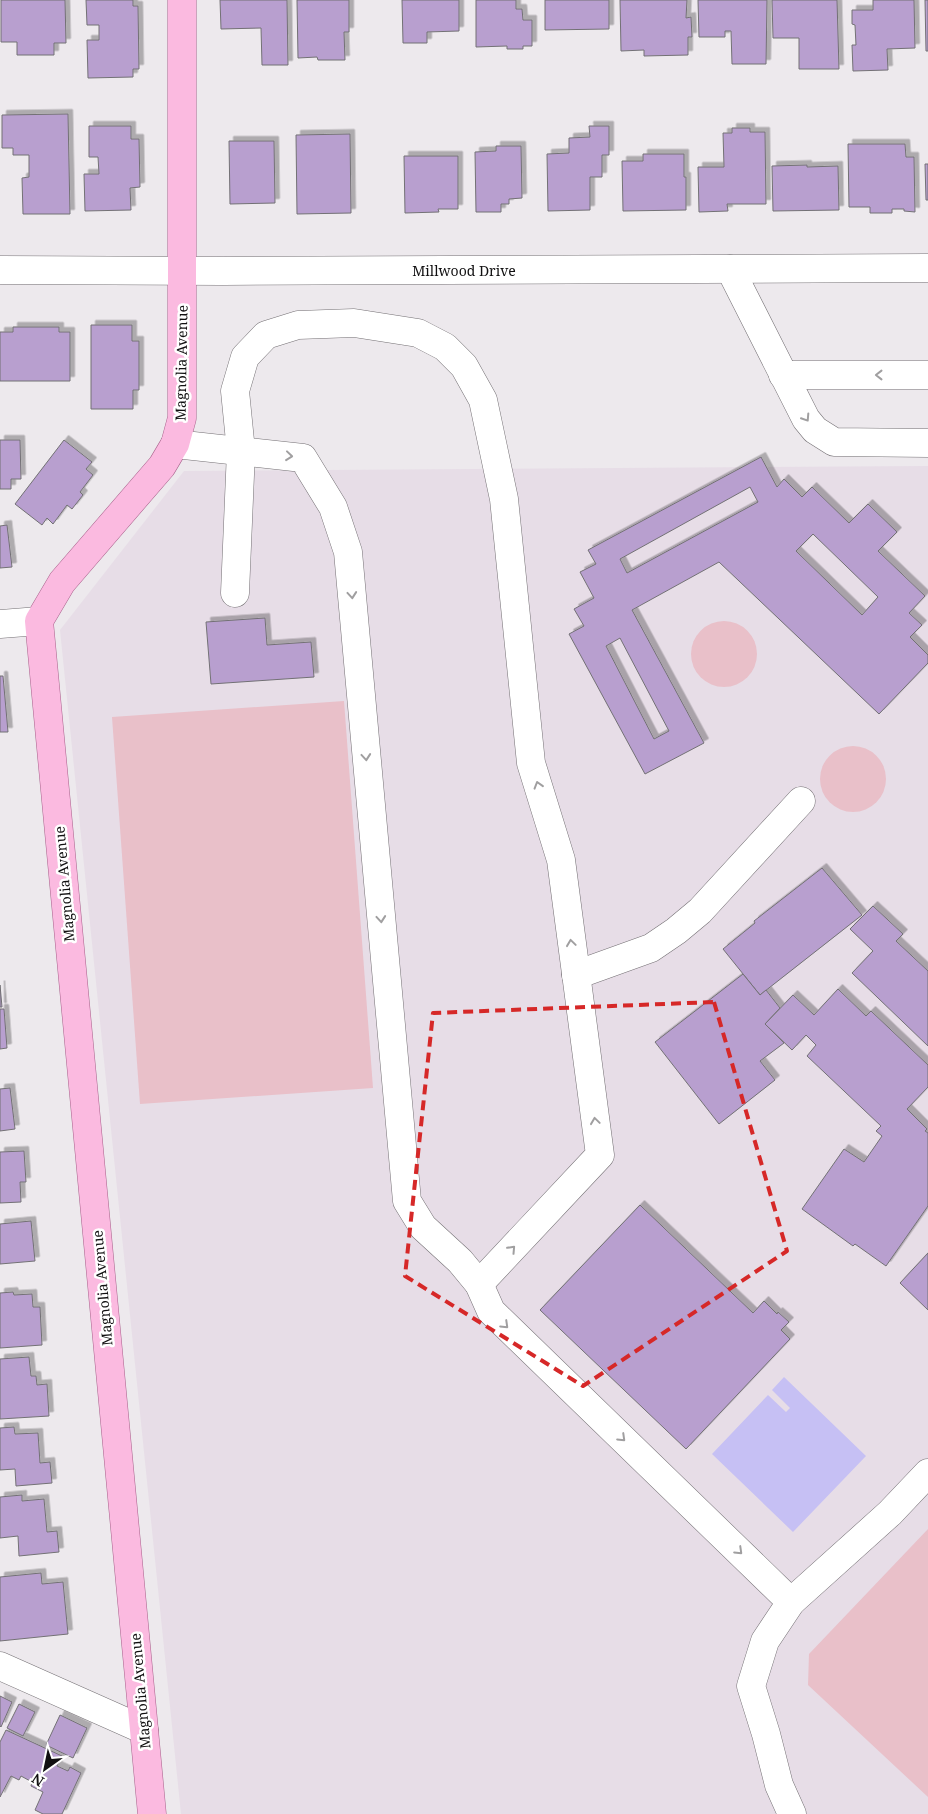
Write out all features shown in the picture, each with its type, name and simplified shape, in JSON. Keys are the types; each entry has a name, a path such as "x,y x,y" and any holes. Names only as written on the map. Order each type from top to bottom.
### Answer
{"main road":[{"name":"Magnolia Avenue","path":"152,1814 39,621 62,582 162,466 175,444 182,418 182,0"}],"street":[{"name":"Millwood Drive","path":"0,270 928,268"},
{"path":"730,269 783,375 806,418 815,430 834,442 928,443"},
{"path":"235,593 241,451 235,390 245,356 266,335 298,325 354,323 418,334 445,347 464,366 483,400 504,499 531,763 560,860 600,1155 479,1284"},
{"path":"783,375 928,375"},
{"path":"175,444 304,458 333,507 348,552 407,1201 423,1227 460,1261 479,1284 491,1311 791,1602"},
{"path":"0,624 39,621"},
{"path":"576,975 651,948 676,931 700,911 801,801"},
{"path":"792,1814 779,1785 751,1686 765,1641 791,1602 890,1513 928,1473"},
{"path":"0,1666 144,1730"}],"highlighted area":[{"path":"714,1002 787,1251 583,1386 405,1276 433,1013"}],"shaded area":[{"path":"928,466 928,1814 181,1814 60,630 184,471"},
{"path":"724,621 736,624 747,631 754,642 757,654 754,666 747,677 736,684 724,687 712,684 701,677 694,666 691,654 694,642 701,631 712,624"},
{"path":"344,701 373,1088 140,1104 112,717"},
{"path":"853,746 865,749 876,756 883,767 886,779 883,791 876,802 865,809 853,812 841,809 830,802 823,791 820,779 823,767 830,756 841,749"},
{"path":"784,1377 866,1456 793,1532 712,1454 768,1395 786,1412 790,1408 772,1390"},
{"path":"928,1529 928,1797 808,1685 809,1654"}],"building":[{"path":"1,0 65,0 66,43 54,43 54,55 17,55 17,42 1,42"},
{"path":"86,0 133,0 133,6 138,6 139,69 133,69 133,77 88,78 87,40 99,40 99,25 87,25"},
{"path":"220,0 287,0 288,65 262,65 261,28 221,29"},
{"path":"297,0 349,0 349,32 344,32 345,60 318,60 317,57 298,58"},
{"path":"402,0 459,0 459,31 427,32 427,43 403,43"},
{"path":"476,0 516,0 516,9 522,9 523,20 532,20 532,46 523,46 523,49 507,49 507,46 476,47"},
{"path":"545,0 609,0 609,29 545,30"},
{"path":"620,0 687,0 686,18 691,17 692,37 688,37 688,55 644,56 644,50 621,51"},
{"path":"698,0 767,0 766,64 732,64 731,31 725,31 725,37 699,37"},
{"path":"772,0 837,0 839,69 799,69 799,38 773,38"},
{"path":"873,0 914,0 915,48 887,49 888,70 853,71 852,45 856,45 855,25 852,24 852,10 873,10"},
{"path":"925,0 928,0 928,51 926,51"},
{"path":"68,114 70,214 23,214 22,178 29,177 29,155 13,155 13,148 2,148 2,115"},
{"path":"89,126 131,126 131,139 139,139 140,187 130,188 131,210 85,211 84,174 99,174 98,157 89,157"},
{"path":"589,126 609,126 609,155 602,155 602,177 590,177 590,210 548,211 547,154 569,153 569,138 590,137"},
{"path":"732,128 750,128 750,132 765,132 766,204 727,204 728,211 699,212 698,167 724,167 723,133 732,133"},
{"path":"350,134 351,213 297,214 296,135"},
{"path":"229,141 274,141 275,203 230,204"},
{"path":"848,144 905,144 906,157 914,157 915,212 904,211 904,209 892,209 892,213 870,213 870,207 849,207"},
{"path":"496,146 521,146 522,198 509,199 509,204 501,204 501,212 476,212 475,152 496,151"},
{"path":"643,154 684,154 686,210 623,211 622,161 643,161"},
{"path":"404,156 458,156 458,209 438,209 439,212 405,213"},
{"path":"925,164 928,164 928,200 926,200"},
{"path":"807,165 807,167 838,166 839,210 773,211 772,166"},
{"path":"91,325 132,325 132,341 139,341 139,390 133,390 133,409 91,409"},
{"path":"13,327 59,327 59,332 70,332 70,381 0,381 0,332 13,332"},
{"path":"0,440 20,440 21,479 11,479 11,489 0,489"},
{"path":"64,440 92,462 86,469 93,475 80,492 83,495 72,509 67,505 53,524 47,518 42,525 15,504"},
{"path":"761,457 777,487 784,479 802,497 812,487 849,523 868,504 897,532 878,551 925,596 909,613 922,625 910,637 928,655 928,663 879,714 719,562 632,610 704,743 645,774 569,634 584,626 574,609 594,598 580,572 596,564 588,550","holes":["750,487 758,502 627,573 620,559","813,534 878,597 862,615 796,551","620,638 669,731 654,739 606,646"]},
{"path":"7,525 12,567 0,568 0,526"},
{"path":"265,618 267,645 311,642 314,677 211,684 206,622"},
{"path":"0,676 3,676 8,732 0,732"},
{"path":"822,868 862,915 760,995 723,949 755,923 754,921"},
{"path":"873,906 903,934 896,941 928,971 928,1046 852,973 873,951 850,929"},
{"path":"743,974 760,995 766,990 780,1008 765,1024 784,1043 760,1061 775,1080 719,1124 655,1042"},
{"path":"0,985 2,1007 0,1007"},
{"path":"838,989 866,1016 871,1011 928,1065 928,1087 907,1109 927,1129 925,1131 928,1133 928,1206 886,1266 855,1244 853,1246 802,1209 844,1149 864,1162 882,1136 876,1131 881,1126 807,1056 816,1045 806,1035 792,1050 765,1024 793,995 814,1015"},
{"path":"0,1009 4,1009 7,1048 0,1049"},
{"path":"10,1088 15,1129 0,1131 0,1089"},
{"path":"24,1151 26,1182 20,1182 21,1202 0,1203 0,1152"},
{"path":"640,1205 753,1313 764,1301 777,1314 778,1312 789,1322 781,1330 790,1339 686,1449 540,1310"},
{"path":"31,1221 35,1261 0,1264 0,1224"},
{"path":"928,1253 928,1310 900,1283"},
{"path":"13,1292 14,1295 32,1294 33,1307 40,1307 42,1345 0,1348 0,1293"},
{"path":"29,1357 31,1376 36,1376 37,1385 47,1384 49,1416 0,1419 0,1359"},
{"path":"14,1427 15,1434 38,1433 40,1463 50,1462 52,1483 16,1486 15,1469 0,1470 0,1428"},
{"path":"22,1495 22,1501 44,1499 47,1532 57,1531 59,1552 19,1556 18,1536 0,1538 0,1497"},
{"path":"41,1573 42,1584 63,1582 68,1634 0,1641 0,1577"},
{"path":"0,1696 12,1702 1,1727 0,1726"},
{"path":"19,1704 35,1712 23,1736 7,1728"},
{"path":"60,1715 87,1728 73,1758 46,1745"},
{"path":"6,1730 62,1756 57,1766 68,1771 70,1767 81,1773 62,1814 43,1814 35,1810 43,1792 31,1786 32,1782 21,1776 19,1780 11,1776 0,1797 0,1742"}]}
